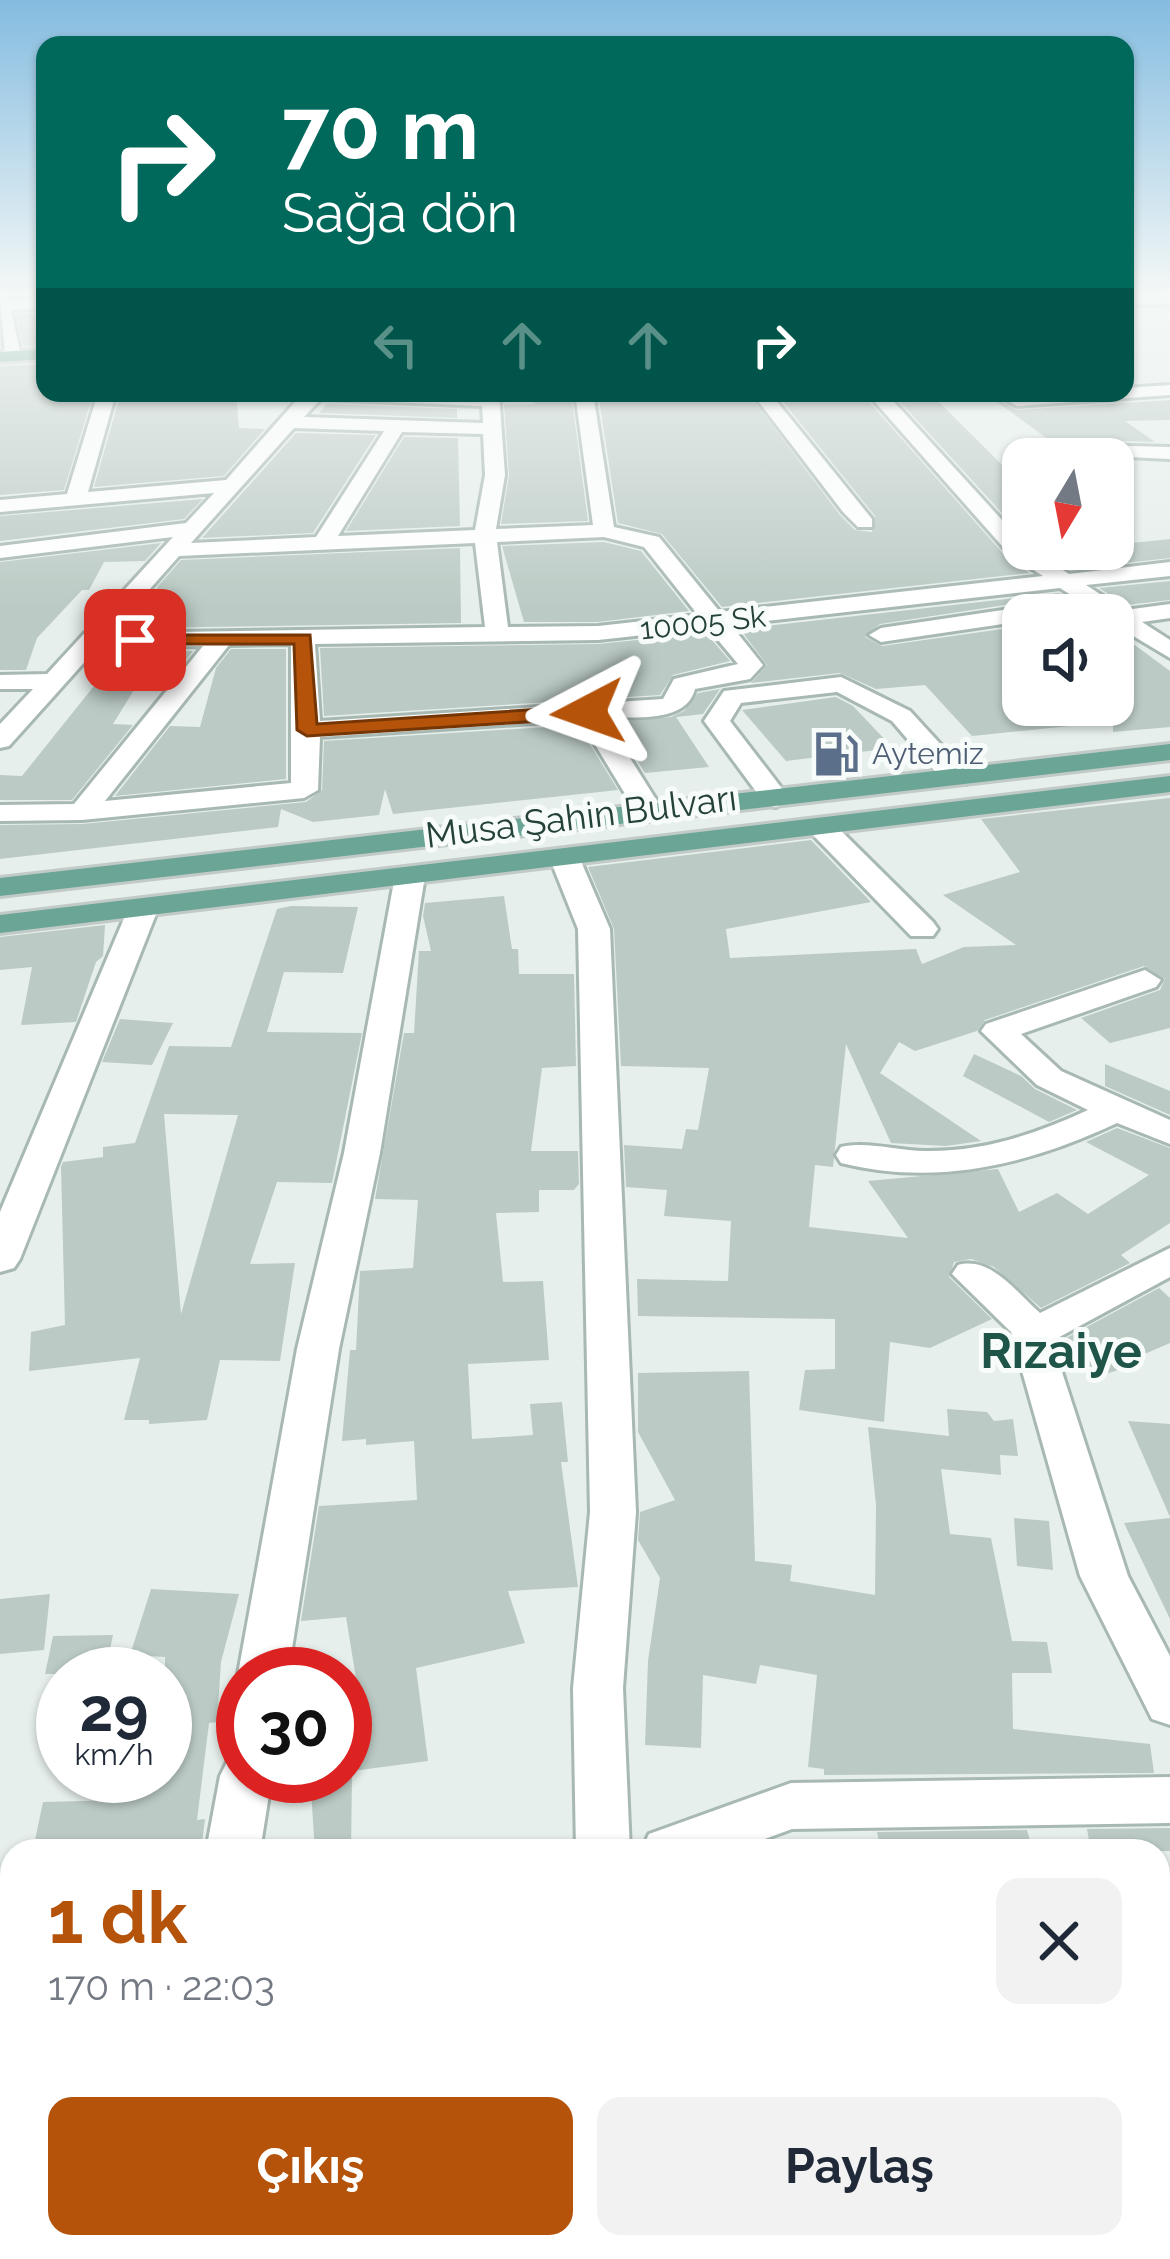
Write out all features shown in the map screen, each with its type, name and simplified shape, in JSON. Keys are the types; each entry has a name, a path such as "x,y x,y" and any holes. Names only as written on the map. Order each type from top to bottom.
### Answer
{"main road":[{"name":"Musa Şahin Bulvarı","path":"0,887 1170,752"},
{"name":"Musa Şahin Bulvarı","path":"0,924 1170,784"}],"street":[{"path":"76,498 104,402"},
{"path":"0,740 307,402"},
{"path":"490,402 495,475 485,535 497,633"},
{"path":"585,402 604,531"},
{"path":"768,402 819,475 865,523"},
{"path":"884,402 1018,550 1083,594"},
{"path":"289,422 489,429"},
{"path":"322,544 396,426"},
{"path":"1134,452 1170,453"},
{"path":"0,506 227,486"},
{"path":"0,552 187,530"},
{"path":"170,550 604,531 651,542 751,665 741,674 683,684 682,696 670,706 307,730"},
{"name":"10005 Sk","path":"89,640 598,633 1170,569"},
{"path":"1134,616 1170,611"},
{"path":"881,635 1002,617"},
{"path":"1134,627 1170,651"},
{"path":"0,813 82,812 304,790 303,639"},
{"path":"82,812 218,641"},
{"path":"0,682 51,681"},
{"path":"776,799 717,721 733,696 841,684 901,716 956,778"},
{"path":"588,712 651,814"},
{"path":"820,827 922,929"},
{"path":"565,859 594,929 613,1511 598,1688 603,1839"},
{"path":"268,1647 319,1349 362,1153 410,876"},
{"path":"0,1259 142,908"},
{"path":"1145,980 998,1031 1048,1078 1170,1133"},
{"path":"854,1155 907,1164 976,1162 1070,1133 1117,1110"},
{"path":"1170,1261 1030,1335 1104,1576 1170,1704"},
{"path":"972,1274 1036,1332"},
{"path":"701,1839 791,1806 1170,1800"},
{"path":"235,1839 241,1803"}],"building":[{"path":"0,399 91,402 64,490 0,495"},
{"path":"1170,400 1170,420 1125,421 1155,442 1046,438 997,402 1017,410"},
{"path":"118,402 237,402 239,428 265,429 224,476 94,487"},
{"path":"572,402 588,521 501,524 509,475 504,405"},
{"path":"599,402 755,402 840,515 855,530 872,532 875,516 783,402 869,402 1002,552 1002,570 1030,573 722,607 662,534 618,523"},
{"path":"900,402 939,402 1002,465 1002,513"},
{"path":"327,404 457,409 457,418 319,413"},
{"path":"296,433 376,435 313,533 202,538"},
{"path":"404,437 458,438 460,526 346,531"},
{"path":"203,499 184,519 0,541 0,516"},
{"path":"1170,539 1170,558 1134,562 1134,543"},
{"path":"604,542 641,551 689,611 598,622 524,622 502,546"},
{"path":"161,543 145,561 104,562 89,590 82,590 37,638 26,670 0,670 0,562"},
{"path":"460,548 461,623 139,628 158,586 181,560"},
{"path":"1170,581 1170,600 1134,604 1134,594 1109,594 1099,588"},
{"path":"1002,599 1002,606 880,624 865,637 882,646 1002,629 1002,726 1070,726 972,736 925,685 876,689 840,673 751,683 767,665 740,629"},
{"path":"706,633 730,661 673,675 660,695 324,716 320,648 598,644"},
{"path":"1134,644 1170,671 1170,727 1113,732 1113,726 1134,726"},
{"path":"231,649 286,649 286,779 115,796 170,726 200,727 216,668"},
{"path":"122,651 193,651 186,660 153,659 113,724 133,725 72,800 0,800 0,775 22,776"},
{"path":"720,689 703,714 676,717 709,767 645,773 613,722 671,717 684,711 698,693"},
{"path":"836,697 853,706 893,748 786,761 742,710"},
{"path":"578,725 618,790 393,814 385,789 379,815 313,822 281,809 278,827 0,859 0,825 82,824 306,802 322,790 324,741"},
{"path":"1170,798 1170,1028 1110,1043 1081,1018 1160,990 1165,979 1144,966 985,1020 977,1031 915,1051 899,1042 880,1073 981,1141 946,1146 891,1143 846,1044 833,1167 815,1165 809,1227 908,1238 868,1181 998,1169 1019,1212 1057,1193 1088,1214 1149,1175 1086,1142 1117,1128 1170,1148 1170,1223 1121,1255 1130,1263 1041,1308 994,1267 971,1259 954,1262 949,1277 992,1319 930,1348 890,1342 884,1422 799,1410 805,1370 835,1369 835,1319 638,1316 637,1279 728,1281 731,1221 664,1216 667,1190 626,1187 624,1145 682,1149 686,1129 698,1130 709,1068 621,1066 614,929 588,867 811,840 871,902 726,929 730,958 916,949 922,964 964,947 1016,945 943,895 1020,872 981,819"},
{"path":"504,896 512,949 518,949 519,974 574,974 576,1066 542,1068 531,1151 578,1151 579,1184 574,1190 539,1190 539,1212 496,1213 503,1282 543,1281 549,1360 468,1364 472,1439 533,1435 530,1404 562,1402 568,1462 561,1462 578,1587 508,1591 525,1643 416,1668 428,1761 372,1768 372,1647 351,1647 346,1617 301,1621 319,1506 417,1500 414,1441 366,1445 366,1439 342,1441 350,1350 356,1350 360,1271 413,1268 418,1200 375,1199 404,1033 414,1033 419,951 431,951 425,903"},
{"path":"358,907 343,973 284,972 267,1032 362,1033 332,1183 277,1182 250,1264 295,1263 280,1361 220,1360 207,1420 149,1424 149,1420 124,1420 140,1358 29,1371 31,1332 65,1325 61,1167 63,1162 103,1157 103,1147 135,1143 169,1046 231,1047 277,909","holes":["164,1114 238,1115 181,1314"]},
{"path":"105,925 103,956 96,962 76,1022 21,1025 32,967 0,970 0,937"},
{"path":"120,1019 173,1023 152,1065 102,1062"},
{"path":"974,1054 1077,1110 1049,1122 963,1076"},
{"path":"1105,1064 1170,1091 1170,1115 1105,1086"},
{"path":"1159,1288 1170,1298 1170,1343 1140,1356 1145,1362 1102,1375 1070,1370 1057,1343"},
{"path":"749,1371 755,1561 792,1565 790,1581 875,1595 876,1505 868,1427 949,1436 947,1409 987,1412 994,1421 1013,1419 1018,1456 1000,1455 1001,1475 941,1469 950,1534 991,1538 1012,1641 1047,1642 1052,1673 1012,1673 1013,1729 1150,1744 1154,1773 824,1775 824,1769 808,1767 817,1675 760,1665 756,1684 703,1675 701,1748 645,1745 648,1661 660,1578 638,1540 640,1512 675,1500 638,1432 638,1373"},
{"path":"1128,1421 1170,1424 1170,1517"},
{"path":"1014,1518 1049,1521 1053,1570 1017,1566"},
{"path":"1170,1518 1170,1619 1124,1523"},
{"path":"151,1589 239,1594 225,1647 216,1647 216,1722 209,1723 197,1820 205,1819 202,1839 35,1839 43,1803 192,1803 192,1647 133,1647"},
{"path":"50,1594 44,1647 0,1654 0,1599"},
{"path":"113,1635 111,1647 51,1647 53,1636"},
{"path":"312,1803 352,1803 351,1839 314,1839"},
{"path":"1170,1828 1170,1839 1089,1839 1087,1829"},
{"path":"1027,1830 1030,1839 878,1839 877,1832"}],"place":[{"name":"Aytemiz","path":"836,754"}],"district":[{"name":"Rızaiye","path":"1061,1351"}],"route":[{"path":"135,640 303,639 307,730 588,712"}]}
